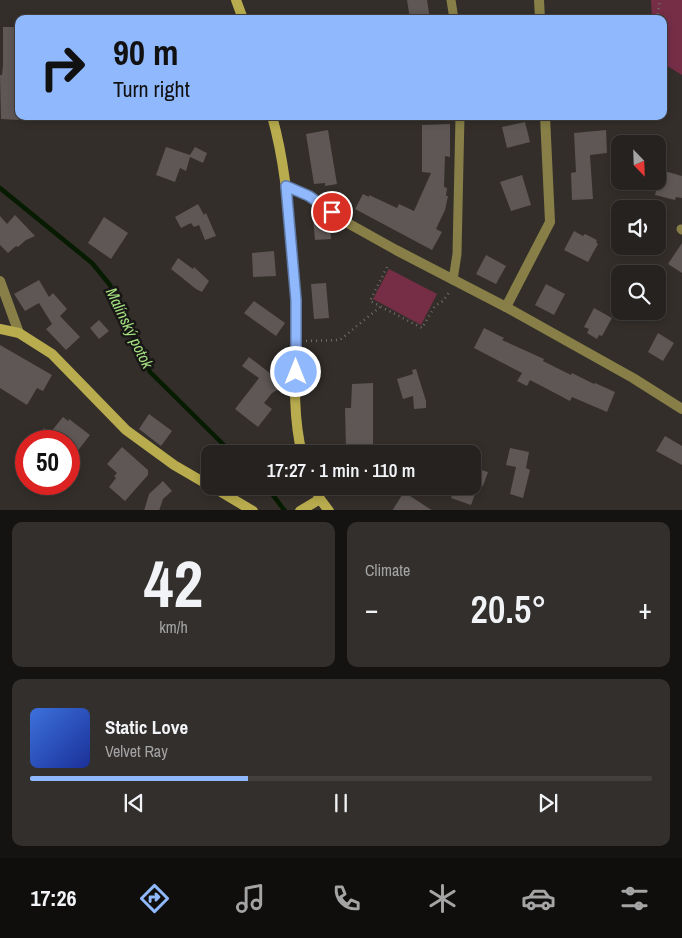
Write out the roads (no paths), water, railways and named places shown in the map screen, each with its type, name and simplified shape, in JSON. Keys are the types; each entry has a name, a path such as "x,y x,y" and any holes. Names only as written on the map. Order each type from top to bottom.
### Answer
{"main road":[{"path":"236,0 242,15"},
{"path":"273,120 280,144 286,186 296,300 296,409 300,445"},
{"path":"0,329 19,333 52,354 126,430 174,465 201,481"},
{"path":"226,495 252,510"},
{"path":"318,495 329,510"},
{"path":"300,510 320,499"}],"street":[{"path":"539,0 540,15"},
{"path":"506,307 550,222 545,120"},
{"path":"286,186 320,202 344,221 396,250 506,307 633,378 682,409"},
{"path":"0,281 19,333"}],"lane":[{"path":"451,0 453,15"},
{"path":"454,280 457,254 460,120"}],"waterway":[{"name":"Malínský potok","path":"0,188 92,263 110,285 150,372 224,445"},
{"name":"Malínský potok","path":"273,495 284,510"}]}
